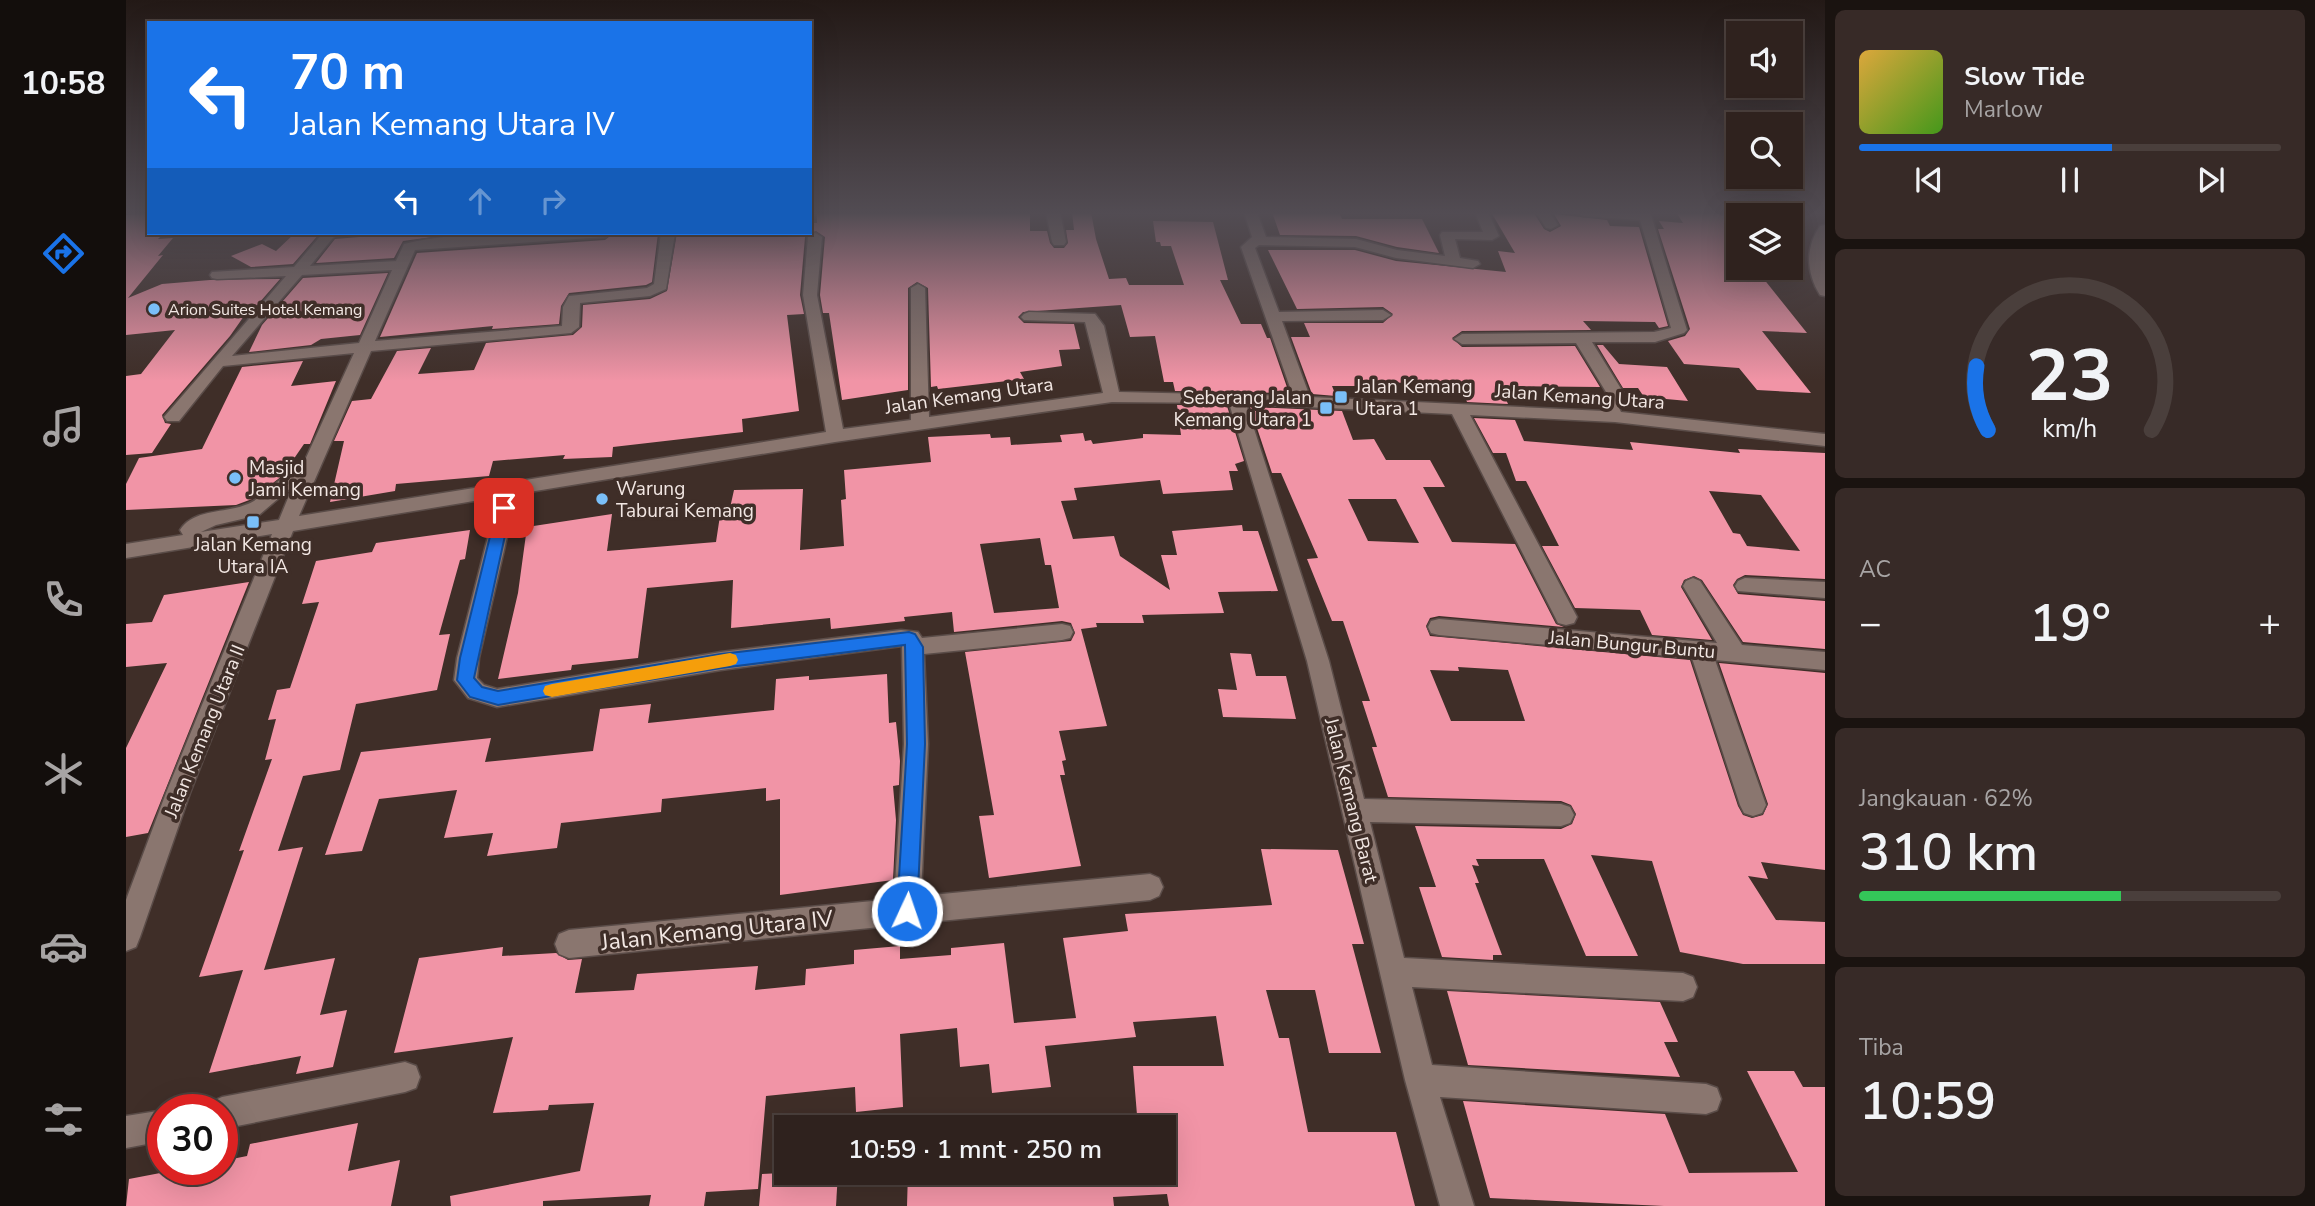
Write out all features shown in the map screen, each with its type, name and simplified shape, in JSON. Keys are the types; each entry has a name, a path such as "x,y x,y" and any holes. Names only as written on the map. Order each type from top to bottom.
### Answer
{"street":[{"path":"173,417 300,268"},
{"path":"217,275 345,268"},
{"name":"Jalan Kemang Utara II","path":"126,937 178,793 285,525 401,268"},
{"path":"218,362 569,329 574,299 650,292 662,286 664,268"},
{"path":"812,268 810,295 835,436"},
{"path":"1256,268 1303,401"},
{"path":"1462,340 1655,337 1679,330 1660,268"},
{"path":"1817,268 1820,284 1825,292"},
{"path":"918,288 920,424"},
{"path":"1275,317 1383,315"},
{"path":"1028,317 1090,317 1096,327 1112,397"},
{"path":"1582,339 1615,392 1607,402 1615,417"},
{"name":"Jalan Kemang Utara","path":"126,551 835,436 1112,397 1236,398 1615,417 1825,440"},
{"name":"Jalan Kemang Barat","path":"1236,398 1318,661 1420,1080 1457,1206"},
{"path":"1459,410 1566,617"},
{"path":"190,530 201,521 262,505 285,481 306,476"},
{"path":"509,489 468,658 465,680 476,692 498,698 534,694 721,661 909,638 914,647 916,744 907,911"},
{"path":"1693,586 1735,653"},
{"path":"1745,586 1825,590"},
{"name":"Jalan Bungur Buntu","path":"1439,627 1825,661"},
{"path":"914,647 1062,632"},
{"path":"1700,649 1753,805"},
{"path":"1354,810 1561,815"},
{"name":"Jalan Kemang Utara IV","path":"569,944 1150,887"},
{"path":"1394,972 1683,987"},
{"path":"238,1110 405,1077"},
{"path":"1420,1080 1706,1099"},
{"path":"126,1132 147,1128"}],"building":[{"path":"126,268 152,268 128,298 162,284 280,279 252,311 249,309 230,336 162,415 165,423 171,424 152,453 126,455 126,376 141,374 175,330 126,335"},
{"path":"410,268 654,268 652,282 646,285 569,293 561,306 559,324 492,329 493,326 380,337"},
{"path":"671,268 802,268 800,295 804,314 787,315 799,411 742,419 743,432 613,447 612,457 563,459 565,455 493,461 489,476 396,484 395,491 330,502 344,441 334,441 352,401 371,399 397,351 431,348 418,374 474,370 486,343 573,335 582,327 583,305 650,299 667,291"},
{"path":"822,268 1106,268 1109,279 1126,278 1129,285 1184,285 1178,268 1225,268 1228,280 1220,280 1241,324 1261,324 1267,338 1270,338 1289,393 1175,391 1173,382 1164,382 1155,336 1130,337 1121,305 1023,312 1018,317 1024,323 1074,324 1080,349 1059,350 1062,366 1020,372 1024,379 938,389 937,386 931,387 928,288 917,282 908,288 908,390 842,400 829,313 823,313 820,295"},
{"path":"1277,268 1469,268 1506,272 1505,268 1651,268 1668,326 1659,328 1655,322 1583,321 1591,330 1462,331 1452,338 1462,347 1575,346 1600,387 1500,386 1508,404 1467,402 1461,386 1369,381 1371,386 1332,386 1336,396 1312,394 1291,337 1310,337 1304,323 1383,323 1393,314 1383,307 1297,309"},
{"path":"1671,268 1726,268 1726,280 1765,280 1807,333 1762,331 1811,393 1757,390 1739,368 1684,364 1668,341 1685,336 1690,329"},
{"path":"388,273 360,335 321,339 311,345 249,352 262,325 303,278"},
{"path":"1597,345 1603,345 1619,364 1667,367 1688,401 1644,397 1638,388 1623,388"},
{"path":"303,361 291,386 336,381 310,444 304,444 282,476 252,499 236,505 126,510 126,484 139,458 202,449 242,367"},
{"path":"1177,405 1227,406 1244,461 1235,464 1238,471 1229,471 1233,490 1163,494 1160,480 1074,488 1077,500 1061,501 1073,539 1114,536 1120,556 1170,590 1161,555 1177,555 1172,531 1242,525 1243,531 1258,531 1278,591 1218,592 1224,613 1142,615 1144,623 1096,623 1097,627 1081,629 1107,726 1059,731 1066,760 1062,761 1065,775 1060,775 1081,866 989,878 979,816 994,815 965,652 1071,641 1075,633 1071,623 1062,621 954,632 952,612 904,617 905,621 831,629 830,618 731,628 733,580 647,588 638,658 572,665 571,670 498,679 518,593 527,527 612,514 607,551 716,542 721,509 730,508 734,490 803,489 800,550 844,546 841,500 846,499 844,470 931,462 928,437 990,434 991,438 1010,437 1011,445 1062,442 1060,435 1083,433 1085,441 1091,440 1093,444 1143,438 1143,434 1181,435","holes":["1040,538 1045,565 1051,565 1059,608 994,613 980,544"]},
{"path":"1250,407 1342,411 1353,440 1374,439 1386,460 1430,460 1445,487 1423,487 1452,542 1515,544 1556,624 1564,627 1439,616 1430,618 1426,626 1430,636 1690,660 1743,815 1752,818 1763,815 1768,804 1719,663 1825,673 1825,870 1761,862 1768,879 1748,876 1776,920 1825,922 1825,964 1743,964 1680,952 1652,861 1591,855 1638,956 1586,956 1544,859 1476,859 1479,866 1472,865 1479,883 1475,883 1502,955 1493,955 1493,960 1442,957 1419,887 1436,887 1415,826 1561,829 1572,824 1576,814 1571,805 1561,801 1388,797 1372,747 1377,747 1362,701 1370,701 1343,621 1332,621 1307,559 1318,558 1281,473 1272,473","holes":["1348,499 1396,499 1419,543 1368,541","1458,667 1508,670 1525,721 1451,721 1430,670 1459,671"]},
{"path":"1474,418 1515,420 1524,441 1633,450 1630,442 1740,453 1738,449 1825,453 1825,579 1745,575 1733,585 1738,594 1825,601 1825,649 1743,642 1702,580 1694,576 1684,580 1681,587 1712,640 1652,635 1640,610 1575,608 1542,546 1559,546 1526,481 1516,481 1506,453 1493,453","holes":["1709,491 1761,495 1800,551 1747,546 1740,534 1733,533"]},
{"path":"470,530 465,559 460,560 439,635 450,634 437,690 356,704 340,770 303,776 278,851 303,847 264,970 335,958 320,1015 347,1010 333,1067 296,1074 301,1056 209,1073 243,970 199,977 244,850 239,851 272,759 265,760 276,719 268,720 277,690 290,688 319,602 302,604 316,561 372,552 376,543"},
{"path":"249,582 148,833 126,837 126,748 167,663 126,667 126,624 152,622 164,595"},
{"path":"1230,653 1251,654 1256,676 1286,676 1296,719 1223,717 1218,689 1237,690"},
{"path":"887,674 889,723 896,722 900,761 899,785 893,786 896,820 893,880 780,895 780,799 766,801 766,788 662,799 661,812 561,823 557,848 487,856 493,833 444,838 457,790 379,799 362,851 325,855 361,752 491,738 485,762 593,751 600,709 651,704 648,723 774,710 776,679 809,676 809,680"},
{"path":"1261,849 1338,850 1364,944 1352,944 1381,1053 1329,1053 1315,990 1266,990 1279,1038 1289,1038 1308,1132 1396,1132 1415,1206 1169,1206 1167,1194 1113,1197 1114,1206 907,1206 908,1185 1176,1185 1176,1115 1137,1115 1133,1066 1224,1066 1216,1016 1133,1022 1136,1037 1045,1046 1051,1087 992,1093 989,1064 960,1067 957,1028 900,1034 903,1107 856,1112 855,1087 766,1096 758,1189 706,1192 704,1206 649,1206 651,1195 543,1201 543,1206 451,1206 450,1196 580,1171 594,1103 549,1105 548,1110 493,1113 513,1037 394,1053 419,958 503,947 502,956 556,953 568,960 582,959 575,993 634,990 637,974 758,966 755,990 805,985 806,969 854,964 854,950 900,946 900,959 951,955 951,948 1004,943 1014,1023 1076,1018 1063,938 1128,931 1125,914 1272,905"},
{"path":"1447,991 1660,1002 1678,1042 1664,1042 1680,1077 1468,1065"},
{"path":"1747,1071 1794,1071 1803,1087 1825,1087 1825,1206 1664,1206 1490,1198 1463,1101 1665,1114 1689,1173 1798,1172"},
{"path":"358,1123 348,1171 400,1160 391,1206 126,1206 129,1179 147,1176 147,1185 238,1185 238,1158 247,1156 250,1144"},
{"path":"774,1173 774,1185 837,1185 836,1206 759,1206 762,1174"}],"slow traffic":[{"path":"552,691 730,660"}],"place":[{"name":"Arion Suites Hotel Kemang","path":"154,309"},
{"name":"Jalan Kemang Utara 1","path":"1341,397"},
{"name":"Seberang Jalan Kemang Utara 1","path":"1326,408"},
{"name":"Masjid Jami Kemang","path":"235,478"},
{"name":"Warung Taburai Kemang","path":"602,499"},
{"name":"Jalan Kemang Utara IA","path":"253,522"}],"route":[{"path":"504,508 468,658 465,680 476,692 498,698 534,694 721,661 901,638 909,638 913,642 916,744 907,911"}]}
